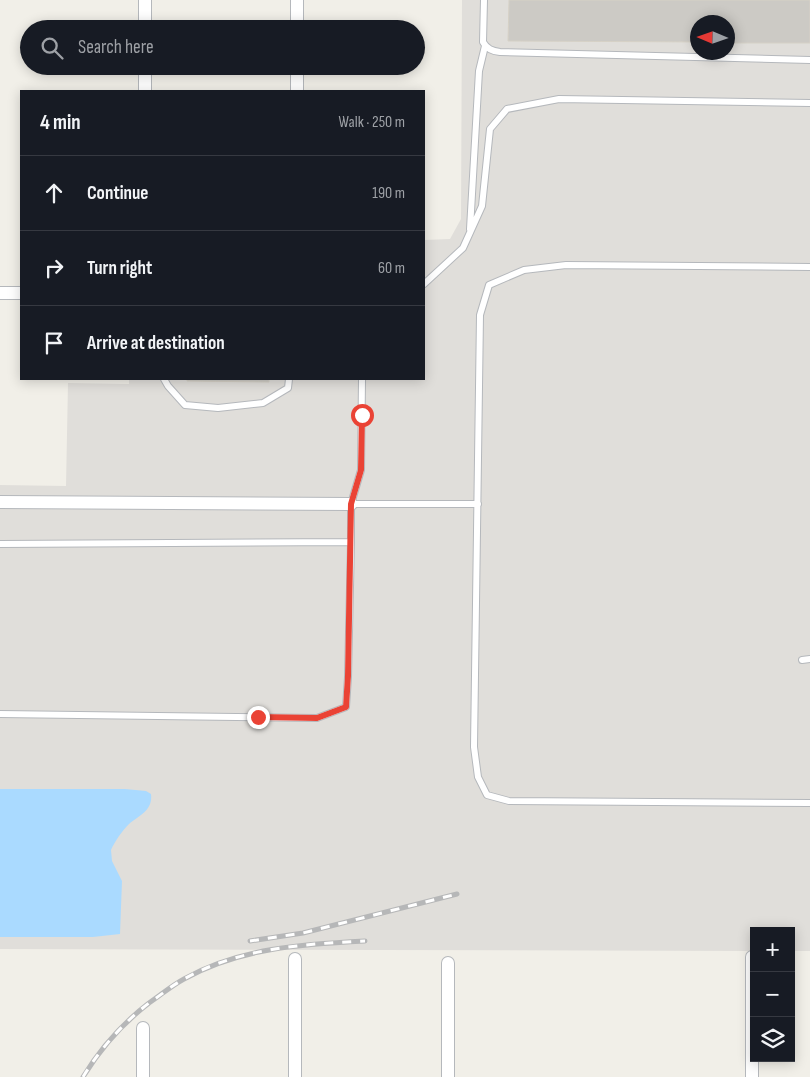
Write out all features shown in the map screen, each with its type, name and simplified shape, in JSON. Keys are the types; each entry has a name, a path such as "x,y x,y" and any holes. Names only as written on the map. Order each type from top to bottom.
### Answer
{"street":[{"path":"145,0 145,20"},
{"path":"297,0 297,20"},
{"path":"145,75 145,90"},
{"path":"297,75 297,90"},
{"path":"0,293 20,293"},
{"path":"0,502 351,504"},
{"path":"295,959 295,1077"},
{"path":"448,963 448,1077"},
{"path":"752,972 752,1077"},
{"path":"143,1028 143,1077"}],"lane":[{"path":"470,232 479,72 485,46 483,42 484,0"},
{"path":"485,46 500,52 810,60"},
{"path":"425,283 463,248 482,206 490,129 507,109 559,99 810,103"},
{"path":"810,267 566,265 524,270 489,285 480,315 474,747 478,778 487,794 509,801 810,803"},
{"path":"165,380 185,405 218,408 263,403 288,388 288,380"},
{"path":"0,714 317,718 346,707 351,504 361,470 362,380"},
{"path":"351,504 478,504"},
{"path":"0,544 351,542"},
{"path":"802,660 810,660"}],"shaded area":[{"path":"462,0 810,0 810,951 795,951 795,927 750,927 750,951 0,949 0,485 66,486 68,383 129,384 129,380 425,380 425,240 450,239 461,219"}],"water":[{"path":"0,789 125,789 146,791 151,794 148,808 126,827 111,850 112,861 122,881 120,934 93,937 0,937"}],"building":[{"path":"509,0 810,0 810,43 735,43 735,15 690,15 690,42 508,41"},
{"path":"269,380 269,382 187,381"}],"railway":[{"path":"250,941 303,933 457,894"},
{"path":"83,1077 97,1056 130,1019 149,1003 184,979 227,960 249,954 295,946 365,941"}],"route":[{"path":"258,717 317,718 346,707 351,504 361,470 362,415"}]}
